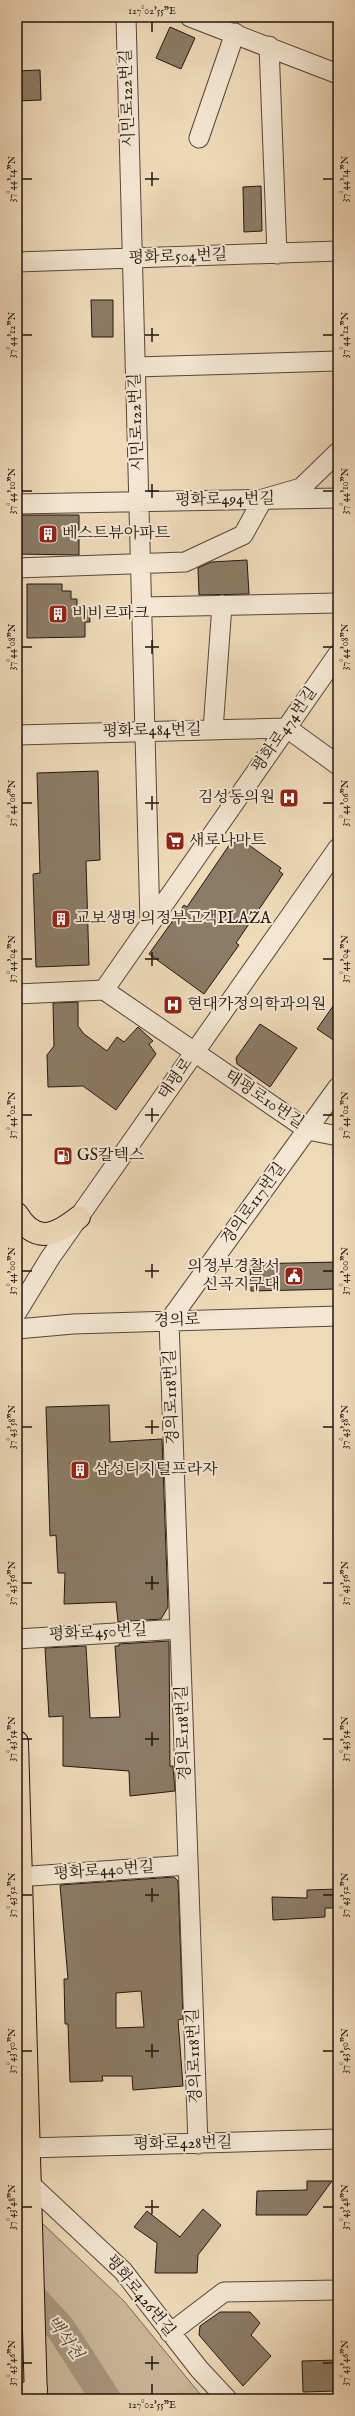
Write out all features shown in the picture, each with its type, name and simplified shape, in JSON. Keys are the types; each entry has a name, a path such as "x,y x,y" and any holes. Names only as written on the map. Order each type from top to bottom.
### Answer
{"main road":[{"path":"17,1214 29,1228 43,1234 61,1231 79,1216"},
{"path":"17,1742 22,2120 28,2148 36,2394 17,2398"}],"street":[{"name":"시민로122번길","path":"126,17 150,923"},
{"path":"190,17 235,33 338,74"},
{"path":"199,138 235,33"},
{"path":"268,46 277,254"},
{"name":"평화로504번길","path":"17,262 338,251"},
{"path":"135,367 338,360"},
{"path":"17,568 185,562 243,535 263,499 301,488 338,452"},
{"name":"평화로494번길","path":"17,504 338,498"},
{"path":"142,607 338,603"},
{"path":"213,730 222,605"},
{"name":"평화로474번길","path":"104,990 338,654"},
{"path":"287,728 338,765"},
{"name":"평화로484번길","path":"17,735 287,728"},
{"name":"태평로","path":"17,1312 50,1258 79,1216 338,848"},
{"path":"17,994 104,990"},
{"name":"태평로10번길","path":"104,990 308,1130 338,1136"},
{"name":"경의로117번길","path":"169,1321 338,1087"},
{"name":"경의로","path":"17,1328 73,1324 338,1316"},
{"name":"경의로118번길","path":"169,1321 198,2144"},
{"name":"평화로450번길","path":"17,1639 180,1629"},
{"name":"평화로440번길","path":"19,1877 188,1865"},
{"name":"평화로428번길","path":"28,2148 338,2139"},
{"name":"평화로426번길","path":"29,2183 123,2271 198,2369 228,2399"},
{"path":"170,2333 224,2292 338,2290"}],"shaded area":[{"path":"17,2193 43,2224 124,2301 204,2399 41,2399 17,2373"}],"building":[{"path":"170,27 195,38 181,69 156,58"},
{"path":"40,70 41,100 17,101 17,71"},
{"path":"261,186 262,231 244,232 243,187"},
{"path":"91,300 113,300 113,337 92,337"},
{"name":"베스트뷰아파트","path":"17,515 79,515 79,555 17,554"},
{"path":"247,560 249,594 199,595 198,568 211,562"},
{"name":"비비르파크","path":"27,584 62,584 62,591 71,591 71,599 77,599 77,607 89,607 90,622 85,622 85,637 27,638"},
{"path":"98,771 100,860 86,861 89,965 36,967 33,874 40,873 37,773"},
{"path":"239,838 281,868 279,871 283,874 236,943 239,945 204,994 149,954 184,905 187,907 232,841 235,843"},
{"path":"338,999 338,1043 317,1029"},
{"path":"78,1002 78,1026 84,1034 107,1051 117,1037 124,1042 138,1027 153,1041 149,1044 156,1054 116,1110 83,1086 48,1087 47,1055 54,1046 53,1003"},
{"path":"260,1024 297,1048 270,1087 237,1064 236,1058"},
{"name":"의정부경찰서 신곡지구대","path":"338,1262 338,1289 251,1291 250,1264"},
{"path":"109,1405 110,1442 162,1439 168,1607 161,1619 118,1622 116,1602 64,1604 65,1573 58,1573 56,1535 50,1536 46,1407"},
{"path":"169,1641 170,1766 173,1766 175,1791 130,1796 129,1771 63,1766 63,1716 49,1717 45,1648 86,1646 90,1718 120,1717 115,1646 119,1646 119,1644"},
{"path":"174,1877 178,1881 183,2019 178,2020 183,2086 133,2090 132,2076 102,2076 103,2081 70,2082 68,2024 65,2024 64,1979 68,1979 60,1885","holes":["141,1991 144,2027 116,2028 116,1993"]},
{"path":"338,1889 338,1908 325,1908 325,1917 273,1920 272,1897 307,1898 307,1890"},
{"path":"307,2181 332,2181 307,2215 256,2215 257,2191 307,2190"},
{"path":"203,2209 221,2225 198,2255 197,2273 155,2273 157,2243 134,2227 147,2211 180,2237"},
{"path":"220,2312 250,2312 260,2323 251,2335 271,2356 243,2386 199,2335 200,2326"},
{"path":"338,2360 338,2391 303,2392 302,2361"}],"waterway":[{"name":"백석천","path":"17,2281 61,2329 106,2399"}],"place":[{"name":"베스트뷰아파트","path":"48,534"},
{"name":"비비르파크","path":"58,614"},
{"name":"김성동의원","path":"289,798"},
{"name":"새로나마트","path":"175,841"},
{"name":"교보생명 의정부고객PLAZA","path":"61,919"},
{"name":"현대가정의학과의원","path":"173,1005"},
{"name":"GS칼텍스","path":"63,1156"},
{"name":"의정부경찰서 신곡지구대","path":"294,1276"},
{"name":"삼성디지털프라자","path":"80,1470"}]}
